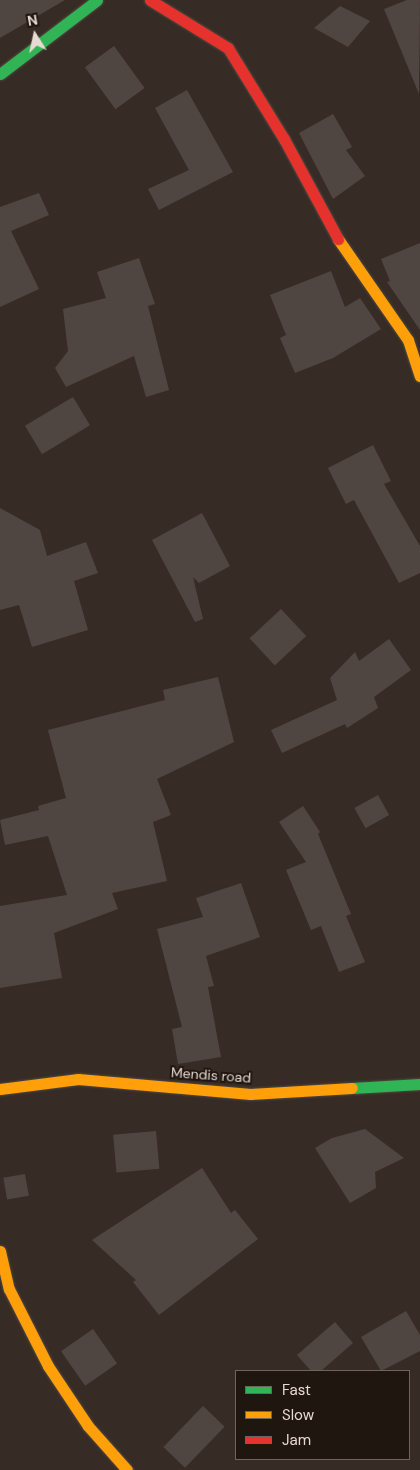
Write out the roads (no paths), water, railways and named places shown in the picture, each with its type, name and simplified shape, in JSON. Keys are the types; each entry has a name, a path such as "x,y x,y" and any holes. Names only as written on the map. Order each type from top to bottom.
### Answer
{"street":[{"path":"0,74 97,0"},
{"path":"150,0 228,48 284,139 331,229 408,340 420,376"},
{"name":"Mendis road","path":"0,1089 78,1079 250,1094 420,1084"},
{"path":"0,1251 10,1289 48,1366 88,1426 127,1470"}]}
